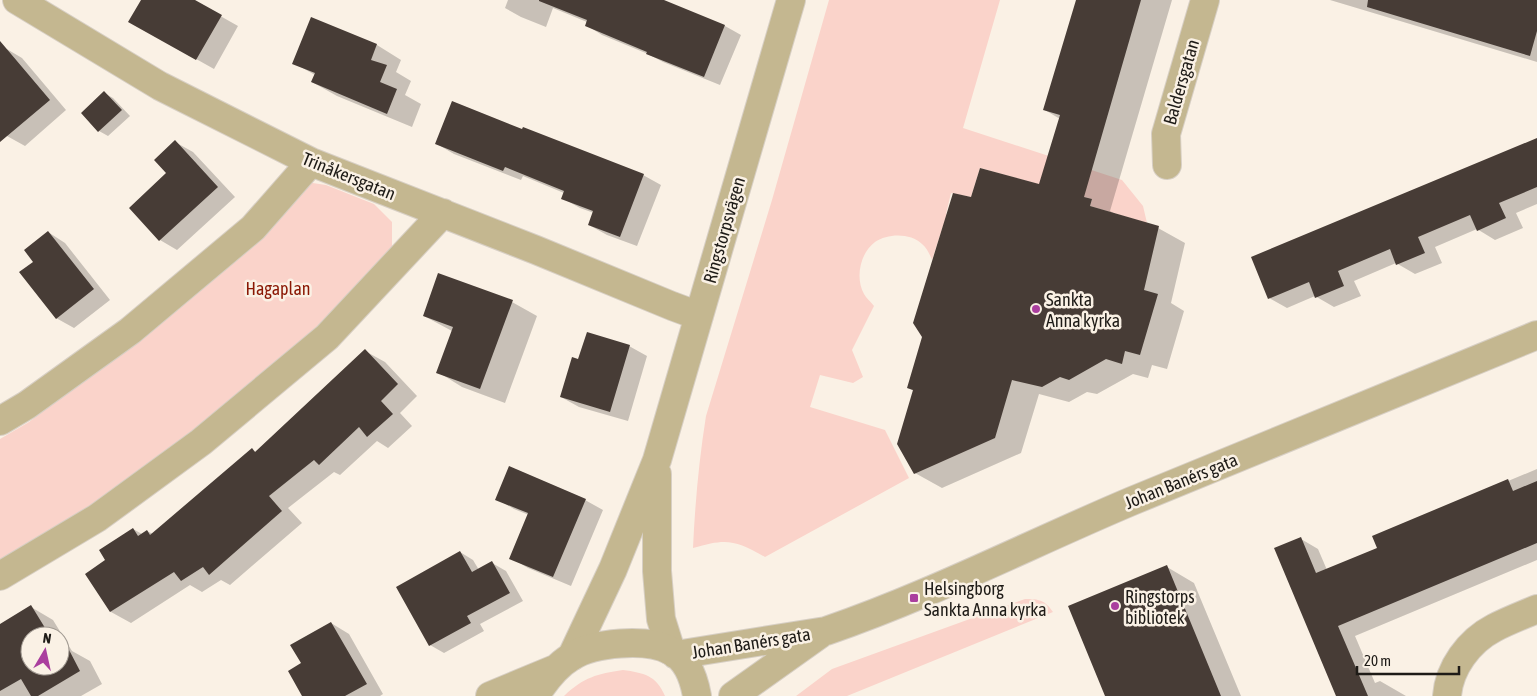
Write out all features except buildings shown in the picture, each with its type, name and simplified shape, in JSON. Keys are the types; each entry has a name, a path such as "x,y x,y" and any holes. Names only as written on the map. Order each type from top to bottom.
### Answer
{"street":[{"name":"Trinåkersgatan","path":"17,0 160,86 311,162 699,316"},
{"name":"Ringstorpsvägen","path":"535,696 544,682 565,661 590,619 657,460 791,0"},
{"name":"Baldersgatan","path":"1167,165 1166,134 1205,0"},
{"path":"0,421 27,405 130,331 159,307 253,228 311,162"},
{"path":"0,576 97,518 201,442 326,337 443,214"},
{"name":"Johan Banérs gata","path":"674,653 826,631 914,598 1131,502 1537,335"},
{"name":"Ringstorpsvägen","path":"657,460 657,572 662,619 674,653"},
{"path":"1447,696 1449,681 1454,670 1463,654 1473,644 1495,627 1537,609"},
{"name":"Johan Banérs gata","path":"733,696 826,631"},
{"path":"490,696 591,649 626,643 658,646 674,653 685,664 691,675 697,696"}],"green space":[{"path":"829,0 1000,0 963,128 1122,180 1143,206 1147,223 1090,206 1092,199 980,168 971,197 951,193 946,214 965,219 962,230 943,226 932,260 924,246 917,240 906,236 886,237 875,242 866,253 860,266 861,288 874,306 852,350 863,377 853,383 820,375 810,407 885,430 909,478 765,557 746,547 730,542 714,543 693,548 701,449 706,416 772,200"},
{"name":"Hagaplan","path":"306,182 326,185 374,204 392,222 392,250 322,322 204,424 98,506 0,564 0,439 29,422 129,346"},
{"path":"1025,599 1041,601 1053,612 847,696 796,696 832,669"},
{"path":"623,670 637,672 653,679 665,696 564,696 578,684 591,677"}],"place":[{"name":"Sankta Anna kyrka","path":"1036,309"},
{"name":"Helsingborg Sankta Anna kyrka","path":"914,598"},
{"name":"Ringstorps bibliotek","path":"1115,606"}]}
